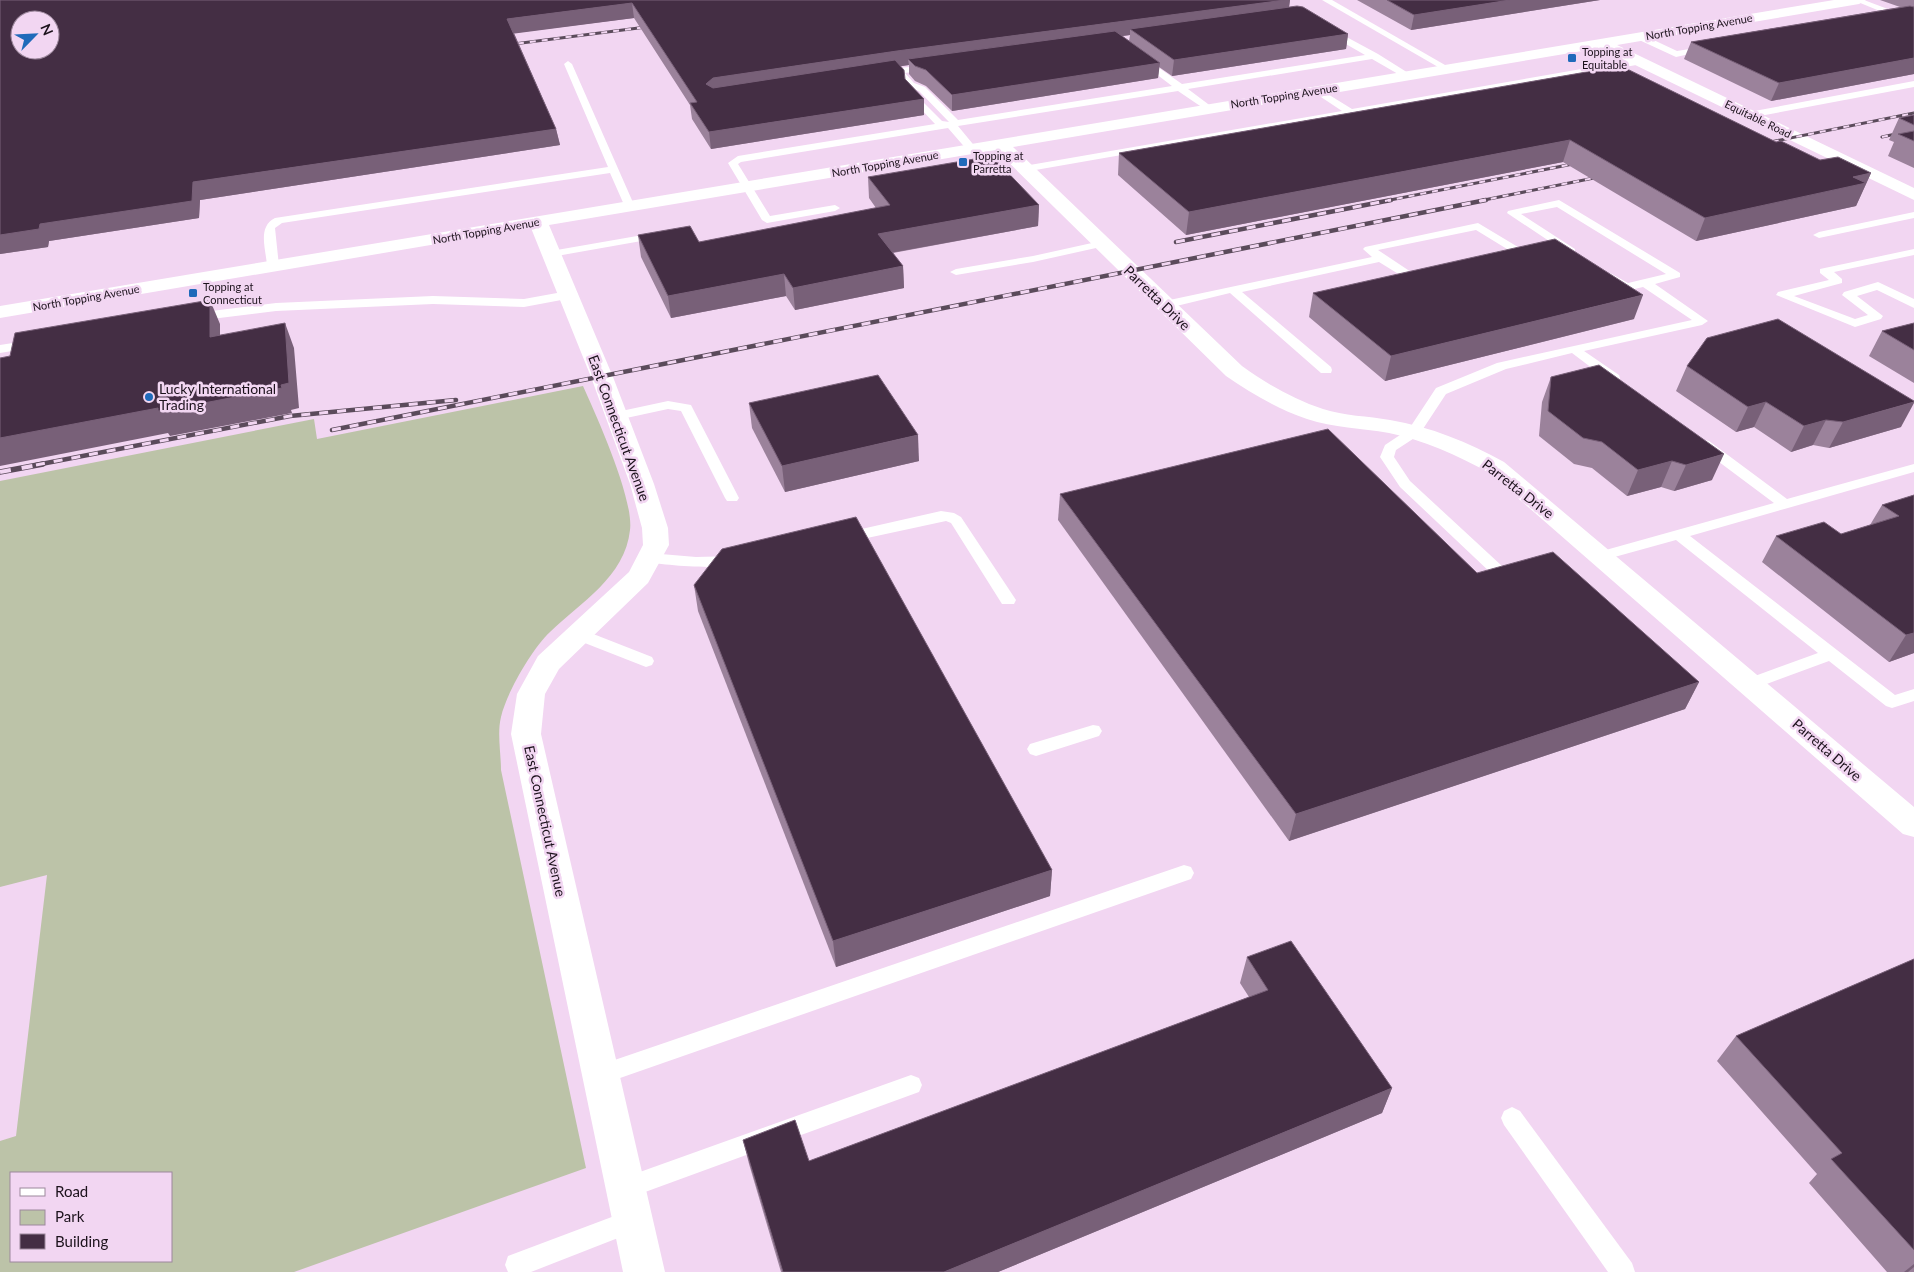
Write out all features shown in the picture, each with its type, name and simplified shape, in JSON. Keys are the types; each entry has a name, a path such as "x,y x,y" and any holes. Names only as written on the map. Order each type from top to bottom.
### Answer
{"street":[{"name":"North Topping Avenue","path":"0,312 748,187 870,172 948,157 972,149 1000,144 1858,0"},
{"name":"Equitable Road","path":"1601,43 1914,195"},
{"name":"Parretta Drive","path":"1000,144 1234,371 1265,393 1295,407 1330,418 1435,437 1464,449 1496,467 1750,684 1910,817"},
{"name":"East Connecticut Avenue","path":"538,222 617,416 642,484 655,528 656,545 639,577 548,663 531,694 526,734 644,1272"}],"lane":[{"path":"1326,0 1448,69"},
{"path":"1858,0 1914,22"},
{"path":"1878,19 1897,16"},
{"path":"1318,24 1408,76"},
{"path":"1640,37 1676,54 1720,47"},
{"path":"1133,53 1209,109"},
{"path":"834,208 767,220 733,164 738,159 952,126 1375,56"},
{"path":"1024,168 1639,62"},
{"path":"568,64 630,207"},
{"path":"936,66 894,72 911,85 910,92 939,123 952,126 972,149"},
{"path":"1749,115 1914,84"},
{"path":"1318,91 1350,112"},
{"path":"273,266 269,228 271,224 279,220 614,169"},
{"path":"1585,260 1512,213 1559,203 1676,275 1626,287 1602,271"},
{"path":"1819,235 1914,215"},
{"path":"1437,269 1408,276 1369,248 1478,226 1517,250 1484,258"},
{"path":"551,254 668,234"},
{"path":"956,272 1033,259 1102,244"},
{"path":"1914,252 1824,271 1838,281 1782,295 1855,323 1877,316 1848,294 1878,286 1914,304"},
{"path":"1164,305 1382,258"},
{"path":"1497,570 1405,484 1388,457 1390,448 1414,432 1441,391 1502,366 1702,321 1645,283"},
{"path":"1233,290 1326,370"},
{"path":"182,320 276,307 434,300 524,303 568,295"},
{"path":"0,350 48,342"},
{"path":"1574,349 1621,383"},
{"path":"617,416 668,405 686,408 691,414 732,498"},
{"path":"1691,435 1785,504"},
{"path":"1600,556 1914,468"},
{"path":"828,541 941,516 949,516 956,520 1008,600"},
{"path":"1678,534 1892,702 1914,695"},
{"path":"649,558 696,562 753,558"},
{"path":"578,634 646,661"},
{"path":"1750,684 1832,654"},
{"path":"1036,749 1093,731"},
{"path":"600,1075 1184,873"},
{"path":"626,1188 911,1085"},
{"path":"1512,1118 1623,1272"},
{"path":"517,1265 633,1221"}],"green space":[{"path":"583,386 621,479 630,516 630,530 620,562 600,587 550,632 536,649 521,672 509,696 501,717 499,730 501,770 586,1168 294,1272 0,1272 0,1141 16,1136 47,875 0,887 0,481 314,419 317,439"}],"building":[{"path":"0,0 1285,0 897,51 713,78 706,84 713,88 895,60 904,70 905,79 924,99 709,132 690,103 697,102 632,3 507,19 556,129 193,182 192,201 40,224 39,229 0,235"},
{"path":"1387,0 1510,0 1414,15"},
{"path":"1297,6 1303,7 1348,34 1174,60 1130,29"},
{"path":"1910,6 1914,7 1914,58 1779,83 1691,42"},
{"path":"1115,31 1160,63 952,95 926,70 915,66 908,59"},
{"path":"1621,66 1776,142 1781,141 1820,160 1838,157 1871,173 1853,177 1866,183 1705,218 1570,140 1189,212 1119,153"},
{"path":"1914,115 1914,125 1899,118"},
{"path":"1914,131 1914,141 1898,134"},
{"path":"992,156 1039,205 878,234 903,266 793,288 784,274 668,296 638,235 690,226 699,242 890,205 868,177"},
{"path":"1555,239 1643,295 1391,356 1313,293"},
{"name":"Lucky International Trading","path":"210,300 210,337 285,323 289,383 281,385 282,388 204,403 158,411 158,408 0,438 0,358 10,356 15,333"},
{"path":"1778,319 1914,402 1843,422 1826,420 1804,426 1766,402 1748,407 1687,366 1707,338"},
{"path":"1914,323 1914,350 1882,331"},
{"path":"1599,365 1724,454 1686,465 1672,461 1638,470 1602,442 1583,438 1548,411 1551,377"},
{"path":"878,375 918,435 782,466 749,403"},
{"path":"1328,429 1477,573 1553,552 1699,682 1296,814 1060,494"},
{"path":"1914,495 1914,633 1906,635 1776,536 1824,522 1841,534 1899,516 1882,505"},
{"path":"856,517 1052,870 833,941 694,585 722,549"},
{"path":"1291,941 1392,1088 944,1272 783,1272 743,1140 795,1120 809,1161 1268,990 1247,957"},
{"path":"1914,959 1914,1250 1831,1159 1842,1153 1736,1036"}],"railway":[{"path":"506,45 654,26"},
{"path":"1761,144 1914,113"},
{"path":"1882,137 1914,130"},
{"path":"1385,201 1583,162"},
{"path":"1479,201 1604,176"},
{"path":"1176,242 1391,200"},
{"path":"332,430 1486,200"},
{"path":"36,465 290,416 456,400"},
{"path":"0,472 43,464"}],"place":[{"name":"Topping at Equitable","path":"1572,58"},
{"name":"Topping at Parretta","path":"963,162"},
{"name":"Topping at Connecticut","path":"193,293"},
{"name":"Lucky International Trading","path":"149,397"}]}
